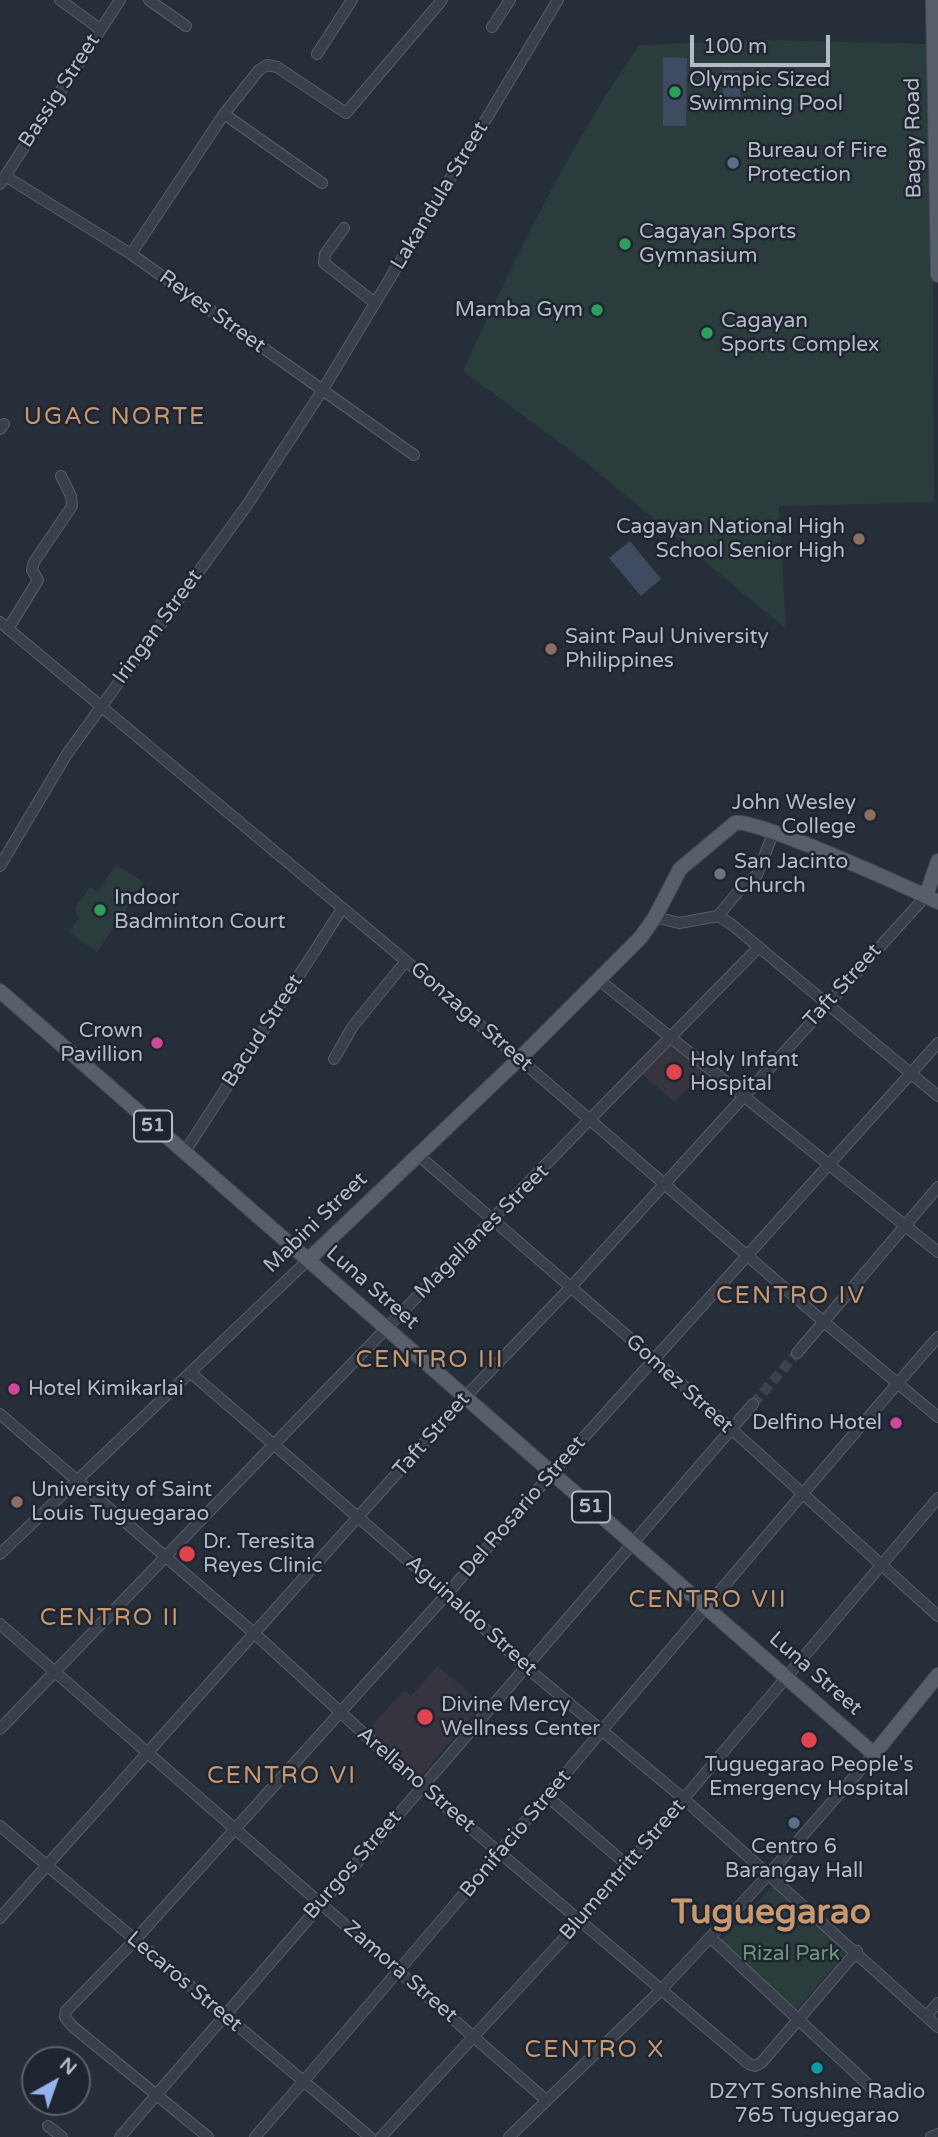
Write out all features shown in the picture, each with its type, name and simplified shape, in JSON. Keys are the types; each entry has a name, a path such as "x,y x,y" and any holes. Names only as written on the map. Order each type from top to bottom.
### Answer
{"main road":[{"name":"Bagay Road","path":"933,0 936,40 938,275"},
{"name":"Mabini Street","path":"308,1260 519,1059 641,937 655,917 680,869 735,823 741,821 774,831"},
{"path":"774,831 932,899 938,861"},
{"name":"Luna Street","path":"0,991 874,1754"},
{"path":"874,1754 938,1675"}],"street":[{"path":"60,0 100,29"},
{"name":"Bassig Street","path":"3,180 120,0"},
{"path":"149,0 187,26"},
{"path":"317,54 352,0"},
{"path":"131,254 224,114 249,81 267,65 287,72 341,112 350,111 400,46 426,22 442,0"},
{"path":"492,27 510,0"},
{"name":"Lakandula Street","path":"322,391 555,1"},
{"path":"224,114 322,183"},
{"name":"Reyes Street","path":"3,180 131,254 414,455"},
{"path":"344,228 325,254 324,263 375,303"},
{"name":"Iringan Street","path":"0,866 67,754 241,513 322,391"},
{"path":"4,625 38,580 32,570 34,562 72,506 71,496 61,476"},
{"name":"Gonzaga Street","path":"4,625 406,961 938,1417"},
{"path":"655,917 679,923 718,916 742,887 757,875 774,831"},
{"name":"Taft Street","path":"0,1918 45,1864 465,1397 570,1288 828,1003 932,899"},
{"name":"Bacud Street","path":"184,1153 342,909"},
{"path":"718,916 828,1003 938,1096"},
{"name":"Magallanes Street","path":"0,1729 165,1555 276,1445 759,947"},
{"path":"334,1059 353,1026 406,961"},
{"path":"599,979 742,1098 938,1252"},
{"name":"Del Rosario Street","path":"155,2095 67,2020 65,2014 447,1594 552,1473 938,1043"},
{"name":"Gomez Street","path":"418,1155 654,1359 938,1616"},
{"path":"797,1353 938,1187"},
{"name":"Mabini Street","path":"0,1554 192,1374 308,1260"},
{"name":"Bonifacio Street","path":"256,2137 501,1853 706,1607 938,1337"},
{"name":"Aguinaldo Street","path":"192,1374 447,1594 527,1668 684,1799 857,1951 938,2027"},
{"name":"Burgos Street","path":"120,2137 753,1404"},
{"name":"Arellano Street","path":"0,1414 254,1633 338,1713 421,1786 582,1919 749,2064 755,2066 762,2063 797,2022"},
{"name":"Blumentritt Street","path":"381,2137 582,1919 938,1498"},
{"name":"Zamora Street","path":"0,1624 546,2100"},
{"path":"509,2137 662,1989 769,1874 874,1754"},
{"path":"548,1797 627,1865"},
{"name":"Lecaros Street","path":"0,1826 370,2137"},
{"path":"710,1937 797,2022 877,2093"},
{"path":"797,2022 857,1951"},
{"path":"926,2016 938,2003"},
{"path":"155,2095 208,2137"},
{"path":"48,2126 62,2137"},
{"path":"931,2137 938,2134"}],"shaded area":[{"name":"Holy Infant Hospital","path":"670,1043 706,1071 674,1102 642,1074"},
{"name":"Divine Mercy Wellness Center","path":"438,1666 482,1704 421,1776 368,1730 404,1690 411,1696"}],"green space":[{"name":"Cagayan Sports Complex","path":"761,40 927,44 933,240 934,502 779,506 786,629 583,460 463,371 544,204 590,121 640,45"},
{"name":"Indoor Badminton Court","path":"116,865 144,883 97,952 69,932 79,918 75,908 90,887 98,891"},
{"name":"Rizal Park","path":"774,1885 849,1950 794,2012 720,1941"}],"water":[{"name":"Olympic Sized Swimming Pool","path":"663,57 687,58 686,126 663,126"},
{"path":"723,70 741,71 740,108 722,108"},
{"path":"630,541 661,579 641,596 609,558"}],"tunnel":[{"path":"753,1404 797,1353"}],"place":[{"name":"Olympic Sized Swimming Pool","path":"675,92"},
{"name":"Bureau of Fire Protection","path":"733,163"},
{"name":"Cagayan Sports Gymnasium","path":"625,244"},
{"name":"Mamba Gym","path":"597,310"},
{"name":"Cagayan Sports Complex","path":"707,333"},
{"name":"Cagayan National High School Senior High","path":"859,539"},
{"name":"Saint Paul University Philippines","path":"551,649"},
{"name":"John Wesley College","path":"870,815"},
{"name":"San Jacinto Church","path":"720,874"},
{"name":"Indoor Badminton Court","path":"100,910"},
{"name":"Crown Pavillion","path":"157,1043"},
{"name":"Holy Infant Hospital","path":"674,1072"},
{"name":"Hotel Kimikarlai","path":"14,1389"},
{"name":"Delfino Hotel","path":"896,1423"},
{"name":"University of Saint Louis Tuguegarao","path":"17,1502"},
{"name":"Dr. Teresita Reyes Clinic","path":"187,1554"},
{"name":"Divine Mercy Wellness Center","path":"425,1717"},
{"name":"Tuguegarao People's Emergency Hospital","path":"809,1740"},
{"name":"Centro 6 Barangay Hall","path":"794,1823"},
{"name":"DZYT Sonshine Radio 765 Tuguegarao","path":"817,2068"}],"district":[{"name":"UGAC NORTE","path":"115,418"},
{"name":"CENTRO IV","path":"791,1297"},
{"name":"CENTRO III","path":"430,1361"},
{"name":"CENTRO VII","path":"708,1601"},
{"name":"CENTRO II","path":"110,1619"},
{"name":"CENTRO VI","path":"282,1777"},
{"name":"Tuguegarao","path":"771,1914"},
{"name":"CENTRO X","path":"595,2051"}]}
